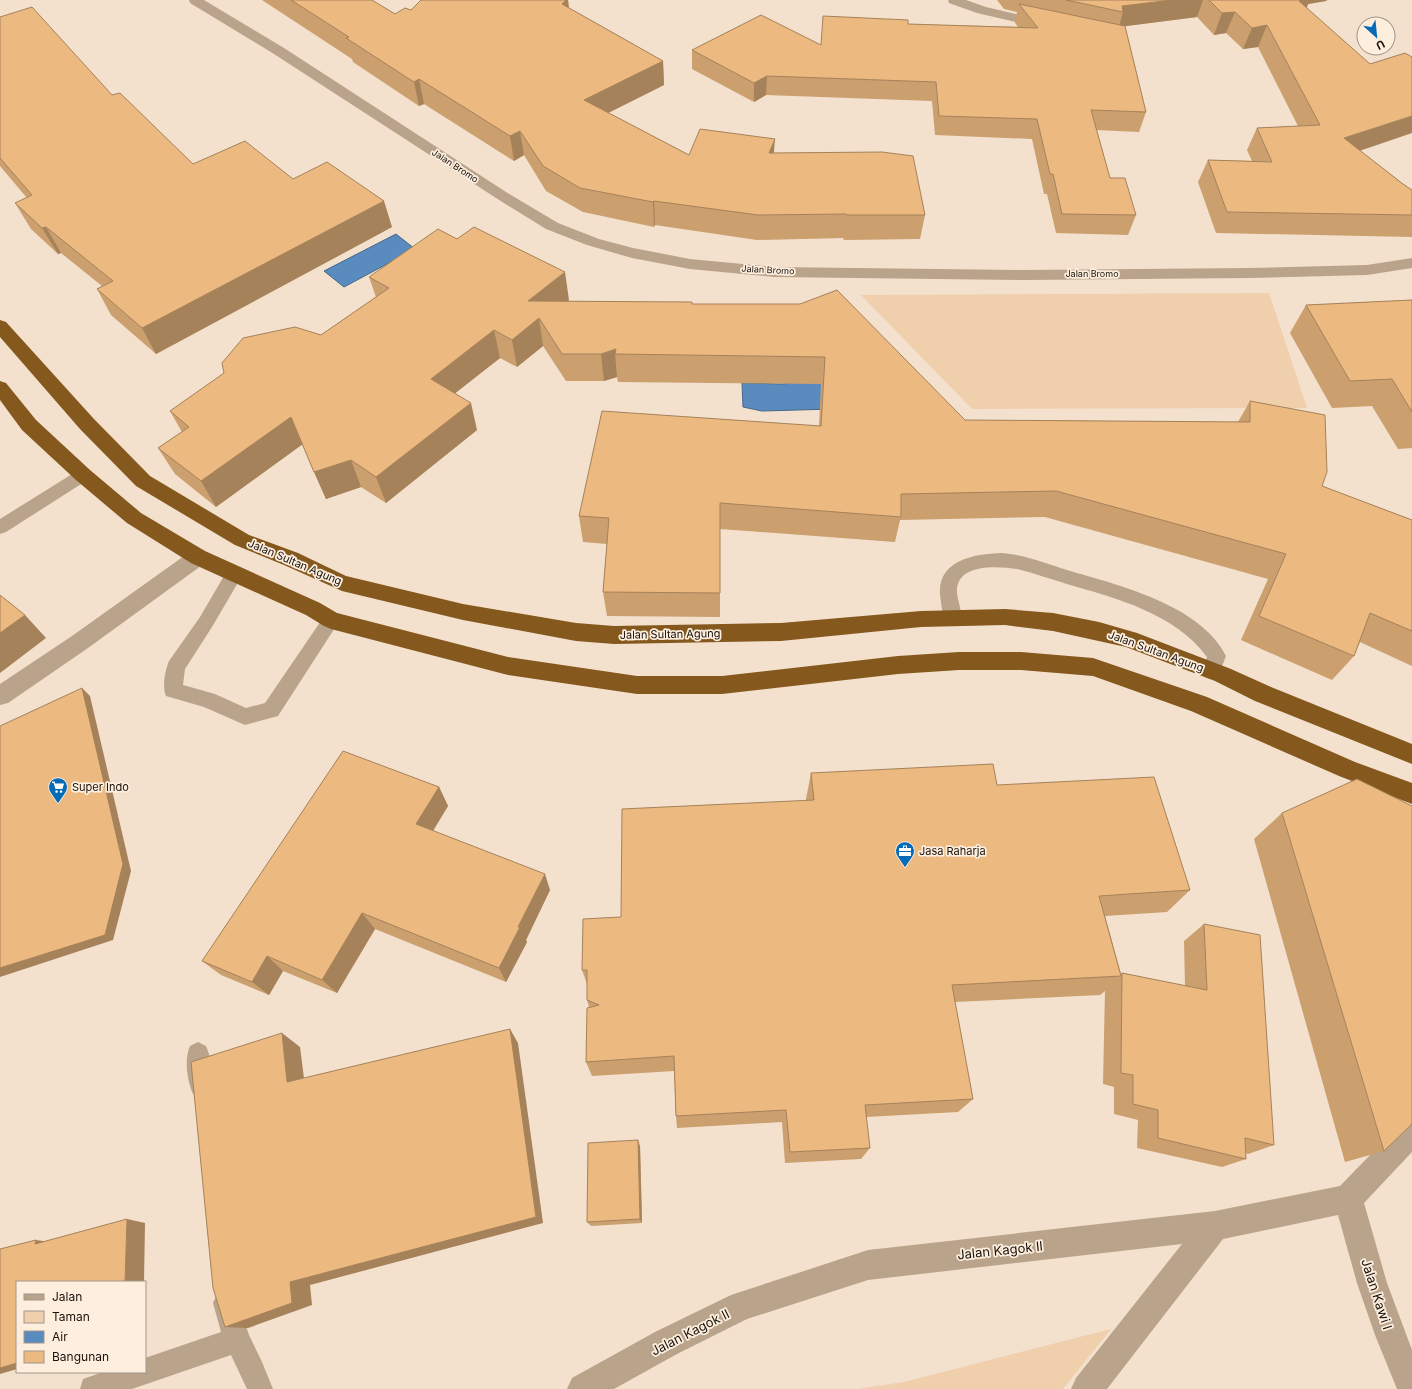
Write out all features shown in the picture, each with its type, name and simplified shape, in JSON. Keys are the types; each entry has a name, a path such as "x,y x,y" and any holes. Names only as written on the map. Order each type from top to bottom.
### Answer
{"highway":[{"name":"Jalan Sultan Agung","path":"0,326 87,424 143,482 242,540 291,559 342,583 463,612 576,632 614,635 781,632 921,619 953,618 1005,617 1053,622 1099,631 1128,639 1211,671 1263,694 1412,754"},
{"path":"0,387 29,425 83,475 134,518 198,557 313,609 331,620 508,666 637,685 722,685 898,665 959,661 1021,661 1093,667 1199,704 1346,769 1412,794"}],"street":[{"name":"Jalan Bromo","path":"195,0 279,51 494,191 552,226 593,242 632,253 690,264 774,272 1026,274 1249,273 1367,270 1412,263"},
{"path":"954,0 997,14 1056,27"},
{"path":"0,696 80,642 198,557"},
{"path":"1348,1199 1412,1132"},
{"name":"Jalan Kagok II","path":"583,1389 666,1343 742,1306 868,1265 1215,1226 1348,1199"},
{"name":"Jalan Kawi I","path":"1348,1199 1372,1283 1388,1328 1412,1387"},
{"path":"1087,1389 1215,1226"}],"lane":[{"path":"0,527 83,475"},
{"path":"953,618 948,590 950,579 958,571 968,565 984,561 1003,560 1027,565 1130,598 1180,620 1196,631 1209,644 1217,656 1211,671"},
{"path":"234,574 206,622 176,667 173,690 208,700 245,717 271,710 331,620"},
{"path":"198,1054 203,1109"},
{"path":"221,1283 237,1340 253,1371 260,1389"},
{"path":"146,1371 237,1340"},
{"path":"93,1389 141,1373"}],"green space":[{"path":"1269,293 1307,408 972,409 861,295"},
{"path":"1111,1329 1063,1389 857,1389 904,1382"}],"water":[{"path":"396,234 415,249 344,287 324,271"},
{"path":"829,379 833,409 762,411 743,407 742,383 783,384"}],"building":[{"path":"291,0 372,0 395,14 405,8 411,10 421,0 566,0 562,4 663,61 584,100 689,155 700,129 775,139 769,153 882,152 913,156 925,215 758,215 653,202 580,188 543,166 520,131 510,136 419,79 414,82 346,38 349,37"},
{"path":"1066,0 1172,0 1122,6 1123,12"},
{"path":"1209,0 1306,0 1299,1 1356,52 1356,56 1361,56 1370,64 1405,53 1412,57 1412,116 1344,138 1412,190 1412,215 1227,212 1208,160 1272,162 1257,128 1320,125 1267,25 1252,28 1235,12 1222,13"},
{"path":"1019,4 1125,26 1146,112 1091,110 1110,178 1125,178 1136,215 1062,214 1053,174 1050,174 1037,119 939,116 936,82 767,76 754,83 692,50 761,15 821,45 823,16 908,20 908,24 1038,28"},
{"path":"32,7 112,95 120,93 193,164 245,141 293,179 327,162 384,201 142,328 97,289 113,281 46,227 42,228 15,203 32,195 0,158 0,17"},
{"path":"474,227 565,272 528,301 800,304 837,290 965,420 1250,422 1250,401 1325,415 1327,472 1322,486 1412,520 1412,631 1370,613 1354,656 1259,616 1286,554 1056,491 901,494 901,517 720,503 720,593 603,592 609,518 579,516 602,411 821,426 825,357 615,354 616,349 601,354 562,354 539,318 512,340 494,330 431,379 471,403 376,477 351,460 314,472 291,417 201,481 158,448 189,427 170,411 224,373 222,363 243,338 295,327 321,335 389,288 369,277 438,229 457,239"},
{"path":"1412,300 1412,412 1392,379 1350,381 1306,305"},
{"path":"0,595 25,615 0,633"},
{"name":"Super Indo","path":"82,688 123,864 105,935 0,968 0,726"},
{"path":"343,751 439,787 416,824 545,874 499,968 362,913 322,980 267,956 252,982 202,961"},
{"path":"993,764 997,785 1154,777 1190,890 1099,896 1121,976 952,985 973,1099 865,1105 870,1148 790,1152 786,1110 676,1116 674,1056 586,1062 587,1008 599,1005 587,1000 587,970 582,970 583,919 621,917 622,809 814,800 811,773"},
{"path":"1357,779 1412,806 1412,1124 1384,1151 1282,813"},
{"path":"1204,924 1260,935 1274,1145 1245,1138 1246,1159 1158,1138 1158,1110 1133,1104 1133,1075 1121,1073 1122,973 1207,990"},
{"path":"510,1029 536,1217 290,1282 292,1303 225,1327 213,1288 191,1062 282,1033 287,1082"},
{"path":"638,1140 640,1219 587,1222 588,1143"},
{"path":"127,1219 125,1281 16,1281 16,1363 0,1368 0,1249 36,1240 35,1244"}],"place":[{"name":"Super Indo","path":"58,804"},
{"name":"Jasa Raharja","path":"905,868"}]}
